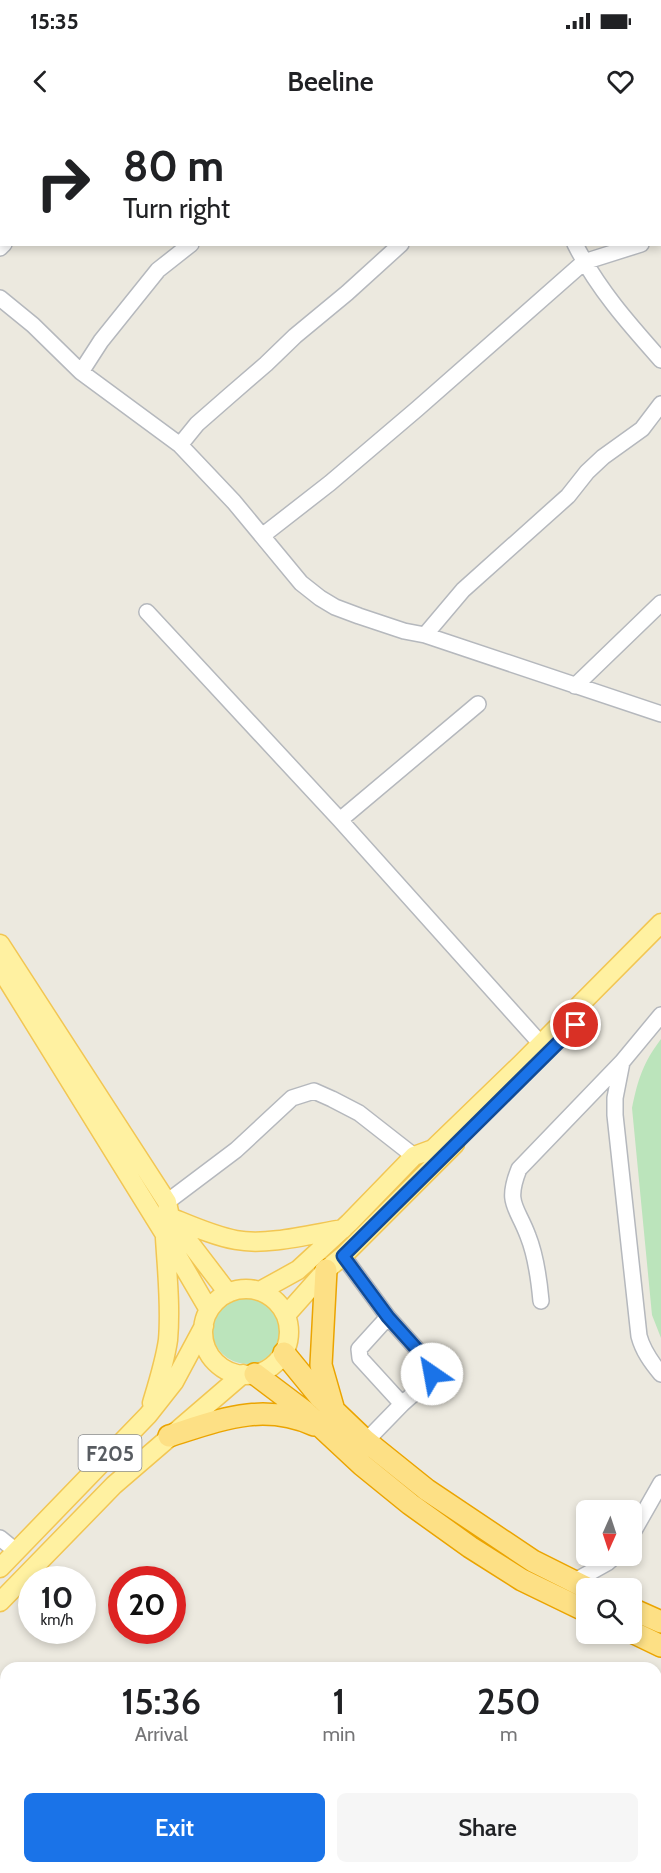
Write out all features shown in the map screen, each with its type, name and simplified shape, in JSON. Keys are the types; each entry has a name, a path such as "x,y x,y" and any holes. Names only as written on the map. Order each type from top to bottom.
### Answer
{"highway":[{"path":"326,1270 321,1365 334,1410"},
{"path":"284,1353 320,1397 366,1441 427,1490 533,1561 576,1583"},
{"path":"249,1374 304,1411 410,1504 470,1547 522,1580 576,1606"},
{"path":"169,1436 231,1416 247,1414 278,1414 324,1429"},
{"path":"642,1613 661,1622"},
{"path":"642,1637 661,1646"}],"main road":[{"path":"260,1291 298,1270 343,1229 414,1156 433,1149 661,923"},
{"path":"286,1315 326,1270 343,1256 661,941"},
{"path":"0,944 167,1218 206,1318 204,1340 209,1353 218,1364 230,1371 249,1374"},
{"path":"0,968 167,1218 228,1293 249,1289 260,1291 280,1305 286,1315 289,1335 284,1353"},
{"path":"167,1218 238,1240 274,1240 343,1229"},
{"path":"148,1415 160,1377 168,1340 167,1218"},
{"name":"F205","path":"0,1568 148,1415 174,1382 217,1300 228,1293"},
{"name":"F205","path":"0,1602 114,1485 169,1436 249,1374 266,1370 284,1353"}],"street":[{"path":"81,372 101,341 158,270 188,246"},
{"path":"180,445 197,424 399,246"},
{"path":"576,246 584,262 621,316 661,360"},
{"path":"262,536 330,483 409,416 584,262 635,246"},
{"path":"0,298 33,325 81,372 180,445 234,502 301,583 320,598 335,607 359,616 425,635 661,714"},
{"path":"425,635 463,590 568,496 587,472 603,457 642,429 661,404"},
{"path":"575,686 661,603"},
{"path":"147,612 340,820 541,1044"},
{"path":"340,820 478,704"},
{"path":"541,1301 538,1274 529,1236 514,1207 513,1185 519,1169 622,1062 661,1015"},
{"path":"622,1062 615,1098 615,1115 639,1336 641,1345 661,1374"},
{"path":"167,1218 292,1098 314,1091 359,1113 414,1156"},
{"path":"343,1256 388,1317 432,1366 429,1380 366,1441"},
{"path":"388,1317 359,1349 359,1354 360,1358 402,1404"},
{"path":"642,1516 661,1483"},
{"path":"0,1538 16,1551"},
{"path":"589,1578 603,1566"}],"green space":[{"path":"661,1039 661,1338 652,1315 632,1108 642,1072"},
{"path":"247,1294 260,1297 272,1304 279,1316 282,1329 279,1342 272,1354 260,1361 247,1364 234,1361 222,1354 215,1342 212,1329 215,1316 222,1304 234,1297"}],"route":[{"path":"432,1374 432,1366 388,1317 343,1256 576,1025"}]}
